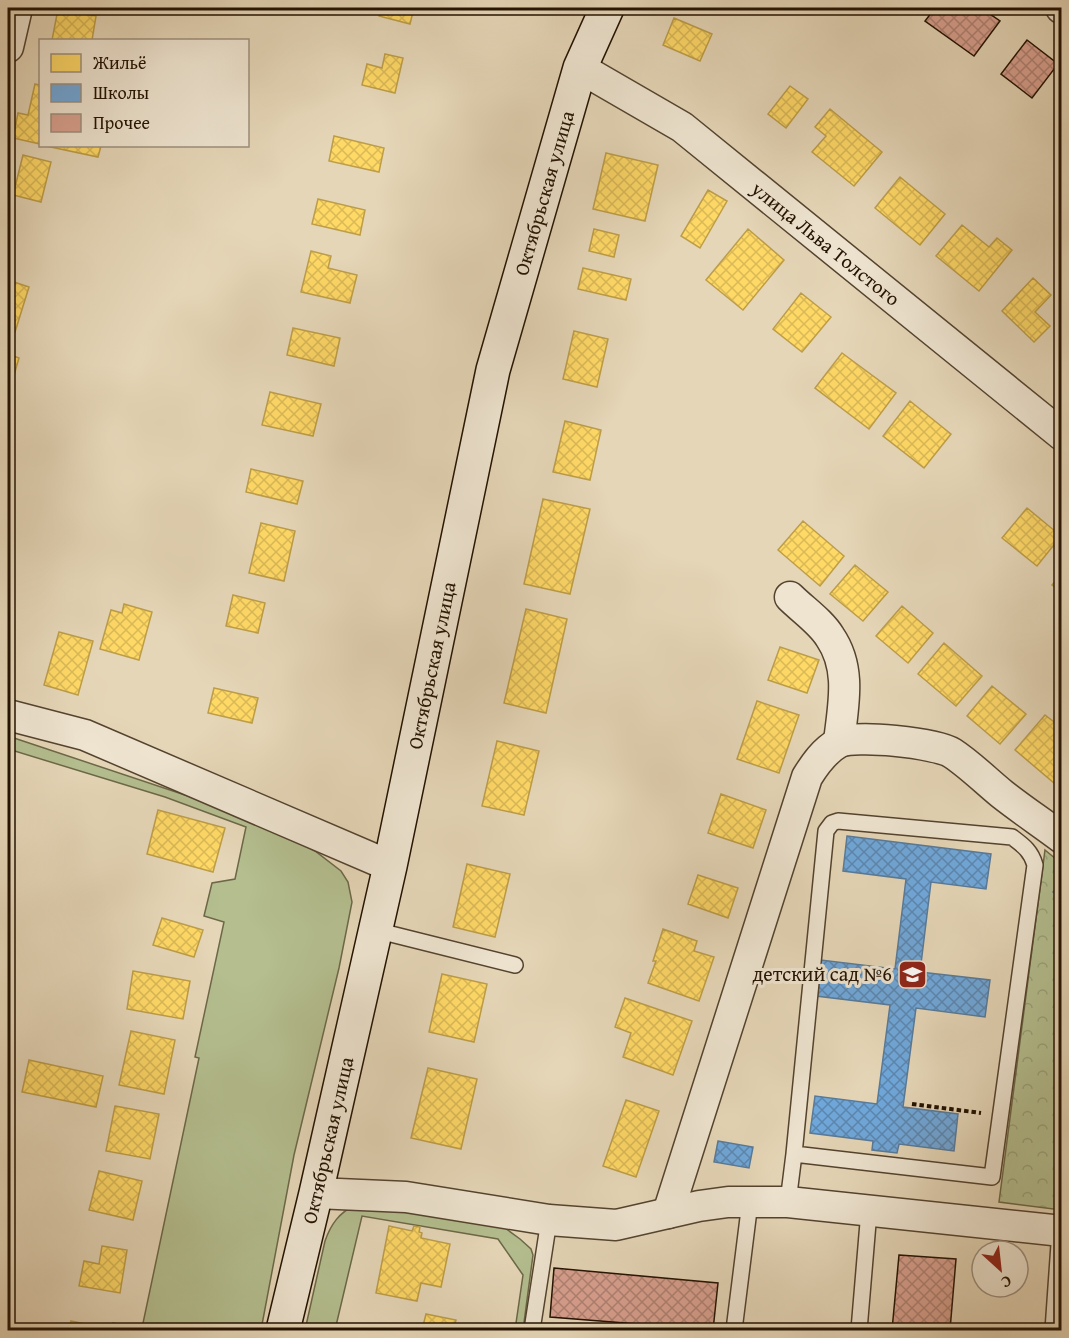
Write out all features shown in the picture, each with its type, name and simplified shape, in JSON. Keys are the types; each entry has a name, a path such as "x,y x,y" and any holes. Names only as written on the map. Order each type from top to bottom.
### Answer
{"street":[{"path":"8,47 17,8"},
{"name":"Октябрьская улица","path":"283,1330 390,866 493,370 580,68 607,8"},
{"name":"улица Льва Толстого","path":"580,68 682,127 1062,435"},
{"path":"790,597 830,636 841,659 845,674 839,742"},
{"path":"8,715 85,735 390,866"},
{"path":"668,1214 807,777 825,753 839,742 854,739 901,741 950,751 1006,797 1062,838"},
{"path":"316,1193 406,1197 549,1220 616,1225 699,1206 728,1202 788,1202 1061,1231"}],"lane":[{"path":"788,1202 826,831 832,823 838,821 1012,837 1031,852 1035,865 992,1177 794,1155"},
{"path":"375,930 515,965"},
{"path":"734,1330 750,1202"},
{"path":"859,1330 869,1210"},
{"path":"532,1330 549,1220"},
{"path":"1053,1330 1061,1231"}],"path":[{"path":"912,1104 1000,1115"}],"green space":[{"path":"8,736 254,818 315,851 341,871 348,882 352,902 339,968 294,1155 261,1330 112,1330 113,1323 142,1328 199,1058 195,1057 224,922 204,916 212,883 235,879 246,827 165,797 8,749"},
{"path":"1045,850 1062,864 1061,1210 999,1202"},
{"path":"355,1205 494,1220 520,1239 531,1249 533,1255 523,1330 515,1330 523,1275 498,1239 362,1216 335,1330 305,1330 327,1235 340,1215"}],"building: Жильё":[{"path":"381,8 414,8 410,24 379,16"},
{"path":"58,9 96,16 92,39 52,39"},
{"path":"674,18 712,34 700,61 663,45"},
{"path":"385,54 403,58 395,93 362,85 367,64 382,68"},
{"path":"35,84 39,85 39,144 13,138 18,113 28,115"},
{"path":"790,86 808,99 786,128 768,114"},
{"path":"830,109 882,152 854,186 812,152 826,136 815,127"},
{"path":"334,136 384,148 379,172 329,161"},
{"path":"51,147 101,147 98,157"},
{"path":"606,153 658,165 645,221 593,209"},
{"path":"23,155 51,162 41,202 13,195"},
{"path":"900,177 945,214 920,245 875,208"},
{"path":"708,190 727,201 700,248 681,236"},
{"path":"318,199 365,210 360,235 312,224"},
{"path":"962,225 989,247 997,238 1012,250 979,291 936,256"},
{"path":"594,229 619,235 614,257 589,251"},
{"path":"748,229 784,260 743,310 706,280"},
{"path":"311,251 331,256 328,268 357,275 350,303 301,292"},
{"path":"583,268 631,279 626,300 578,289"},
{"path":"1033,278 1051,295 1035,312 1050,326 1034,342 1002,311"},
{"path":"8,280 29,287 15,332 8,330"},
{"path":"801,293 831,317 802,352 773,329"},
{"path":"293,328 340,338 334,366 287,355"},
{"path":"574,331 608,339 597,387 563,379"},
{"path":"842,353 896,393 869,429 815,388"},
{"path":"8,354 19,358 8,396"},
{"path":"270,392 321,404 313,436 262,425"},
{"path":"910,401 951,434 924,468 883,436"},
{"path":"565,421 601,430 590,480 553,472"},
{"path":"251,469 303,481 297,504 246,492"},
{"path":"543,499 590,509 570,594 524,584"},
{"path":"1027,508 1061,536 1037,566 1002,538"},
{"path":"803,521 844,556 820,586 778,550"},
{"path":"261,523 295,531 284,581 249,573"},
{"path":"855,565 888,592 863,621 830,594"},
{"path":"1062,574 1062,593 1052,585"},
{"path":"233,595 265,603 258,633 226,626"},
{"path":"124,604 152,612 139,660 100,649 111,610 122,613"},
{"path":"902,606 933,633 908,663 876,636"},
{"path":"526,609 567,619 546,713 504,703"},
{"path":"59,632 93,641 78,695 44,685"},
{"path":"944,643 982,676 956,706 918,674"},
{"path":"780,647 819,660 807,693 768,680"},
{"path":"992,686 1026,714 1000,744 967,716"},
{"path":"214,688 258,698 252,723 208,713"},
{"path":"757,701 799,715 779,773 737,759"},
{"path":"1045,715 1062,728 1062,775 1054,783 1015,750"},
{"path":"497,741 539,751 524,815 482,806"},
{"path":"721,794 766,810 753,848 708,833"},
{"path":"158,810 225,828 213,872 147,854"},
{"path":"467,864 510,874 495,937 453,927"},
{"path":"698,875 738,888 728,918 688,904"},
{"path":"162,918 203,930 194,957 153,945"},
{"path":"663,929 697,941 694,951 714,957 699,1001 648,983 656,961 653,961"},
{"path":"133,971 190,981 183,1019 127,1009"},
{"path":"442,974 487,984 474,1042 429,1032"},
{"path":"625,998 692,1021 673,1075 623,1057 631,1033 615,1027"},
{"path":"131,1031 175,1040 164,1094 119,1085"},
{"path":"29,1060 103,1076 96,1107 22,1092"},
{"path":"428,1068 477,1079 461,1149 411,1138"},
{"path":"626,1100 659,1111 636,1177 603,1166"},
{"path":"115,1106 159,1114 150,1159 106,1151"},
{"path":"99,1171 142,1181 133,1220 89,1210"},
{"path":"389,1226 412,1231 414,1226 420,1227 421,1238 450,1244 441,1287 421,1283 417,1301 376,1293"},
{"path":"102,1246 127,1250 120,1293 79,1286 84,1261 99,1264"},
{"path":"426,1314 456,1320 453,1330 422,1330"},
{"path":"71,1321 110,1329 110,1330 69,1330"}],"building: Школы":[{"path":"847,836 991,854 986,889 931,882 920,972 990,980 985,1017 916,1008 903,1107 958,1114 954,1151 899,1144 897,1153 872,1150 873,1141 810,1133 815,1096 877,1104 890,1005 816,996 821,960 895,969 906,879 843,871"},
{"path":"1062,883 1062,899 1053,892"},
{"path":"718,1141 753,1147 749,1168 714,1162"}],"building: Прочее":[{"path":"935,8 981,8 1000,21 974,56 925,21"},
{"path":"1027,40 1058,64 1032,98 1001,74"},
{"path":"899,1255 956,1259 950,1330 892,1330"},
{"path":"554,1268 718,1283 713,1330 550,1317"}],"place":[{"name":"детский сад №6","path":"913,974"}]}
